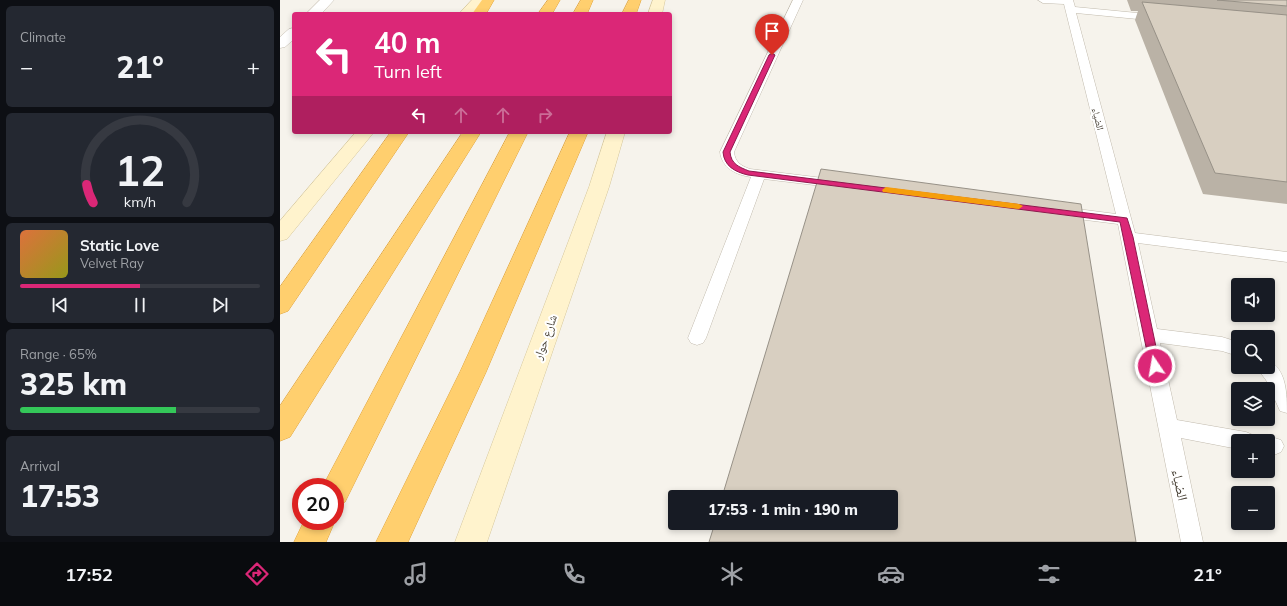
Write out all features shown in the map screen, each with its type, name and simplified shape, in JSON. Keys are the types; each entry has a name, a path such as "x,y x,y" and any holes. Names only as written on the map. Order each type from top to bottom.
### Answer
{"highway":[{"path":"480,12 488,0"},
{"path":"546,12 554,0"},
{"path":"581,12 587,0"},
{"path":"630,12 635,0"},
{"path":"280,305 399,134"},
{"path":"280,429 471,134"},
{"path":"342,478 518,134"},
{"path":"392,542 473,372 578,134"},
{"path":"310,542 316,530"}],"main road":[{"path":"468,12 480,0"},
{"path":"656,12 659,0"},
{"path":"280,234 363,134"},
{"name":"شارع حوار","path":"471,542 599,186 615,134"}],"street":[{"path":"315,12 328,0"},
{"path":"280,44 292,34"}],"lane":[{"path":"798,0 727,152 727,158 735,167 748,173 854,186"},
{"path":"1043,0 1171,19"},
{"name":"الضياء","path":"1069,4 1126,228 1192,542"},
{"path":"697,338 759,174"},
{"path":"1052,211 1126,228 1287,258"},
{"path":"1149,335 1222,344 1231,347"},
{"path":"1272,374 1287,405"},
{"path":"1168,427 1231,438"}],"building":[{"path":"1217,0 1287,0 1287,6"},
{"path":"1142,2 1287,15 1287,182 1215,173"},
{"path":"821,169 1081,204 1136,542 709,542 713,530 898,530 898,490 724,490"}],"slow traffic":[{"path":"886,190 1019,206"}],"route":[{"path":"772,55 727,152 727,158 731,164 748,173 1124,220 1129,237 1155,366"}]}
